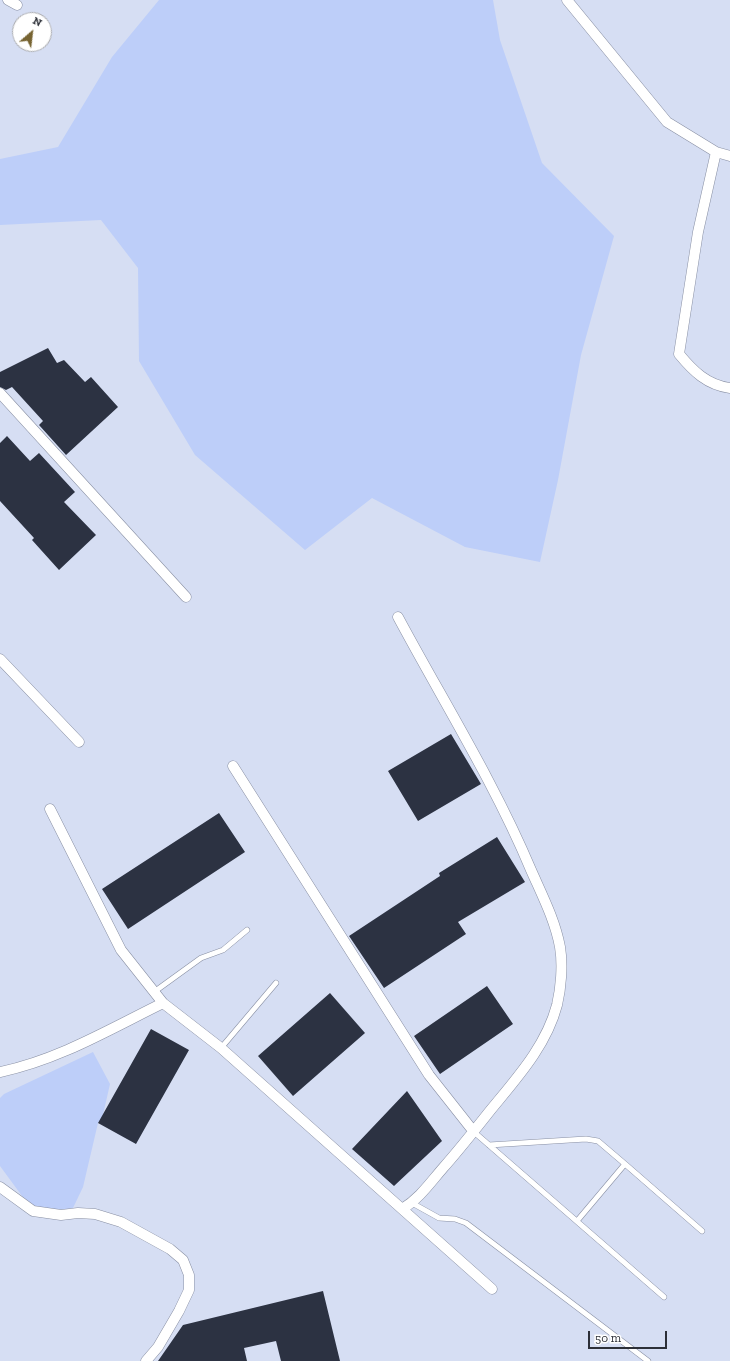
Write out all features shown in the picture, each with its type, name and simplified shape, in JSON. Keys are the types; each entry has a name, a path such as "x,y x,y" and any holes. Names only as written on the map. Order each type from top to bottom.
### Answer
{"street":[{"path":"567,0 667,122 716,152 730,156"},
{"path":"716,152 698,232 679,354 694,373 707,381 730,388"},
{"path":"0,393 186,597"},
{"path":"398,617 437,690 487,776 514,829 550,912 560,948 560,988 556,1007 545,1038 520,1074 474,1132 412,1203 402,1209"},
{"path":"0,659 79,742"},
{"path":"233,766 429,1074 474,1132"},
{"path":"50,810 121,950 163,1003 221,1048 492,1288"},
{"path":"0,1072 19,1068 52,1057 163,1003"},
{"path":"0,1187 33,1210 54,1214 95,1214 121,1222 170,1249 183,1260 189,1275 189,1290 162,1341 146,1361"}],"lane":[{"path":"154,992 201,958 223,950 247,930"},
{"path":"221,1048 276,983"},
{"path":"474,1132 664,1297"},
{"path":"490,1145 586,1139 598,1141 702,1231"},
{"path":"577,1221 625,1164"},
{"path":"412,1203 439,1218 455,1219 466,1223 648,1361"}],"shaded area":[{"path":"159,0 493,0 500,40 542,163 614,236 581,355 558,480 540,562 465,547 372,498 305,550 195,455 139,361 138,268 101,220 0,225 0,159 58,147 112,57"},
{"path":"93,1052 110,1084 102,1119 98,1123 83,1187 73,1208 41,1212 22,1196 0,1166 0,1098 4,1094"}],"building":[{"path":"48,348 57,363 64,360 85,382 91,377 118,407 66,455 39,425 43,421 12,387 6,390 0,387 0,372"},
{"path":"7,436 30,461 39,453 75,492 64,502 96,535 59,570 32,540 34,538 0,501 0,443"},
{"path":"451,734 481,784 418,821 388,771"},
{"path":"219,813 245,852 128,929 102,889"},
{"path":"497,837 525,882 458,922 466,934 384,988 349,936 440,876 439,873"},
{"path":"487,986 513,1024 440,1074 414,1036"},
{"path":"330,993 365,1033 293,1096 258,1056"},
{"path":"151,1029 189,1050 136,1144 98,1123"},
{"path":"407,1091 442,1141 394,1186 352,1149"},
{"path":"323,1291 340,1361 281,1361 276,1341 244,1348 247,1361 158,1361 183,1325"}]}
